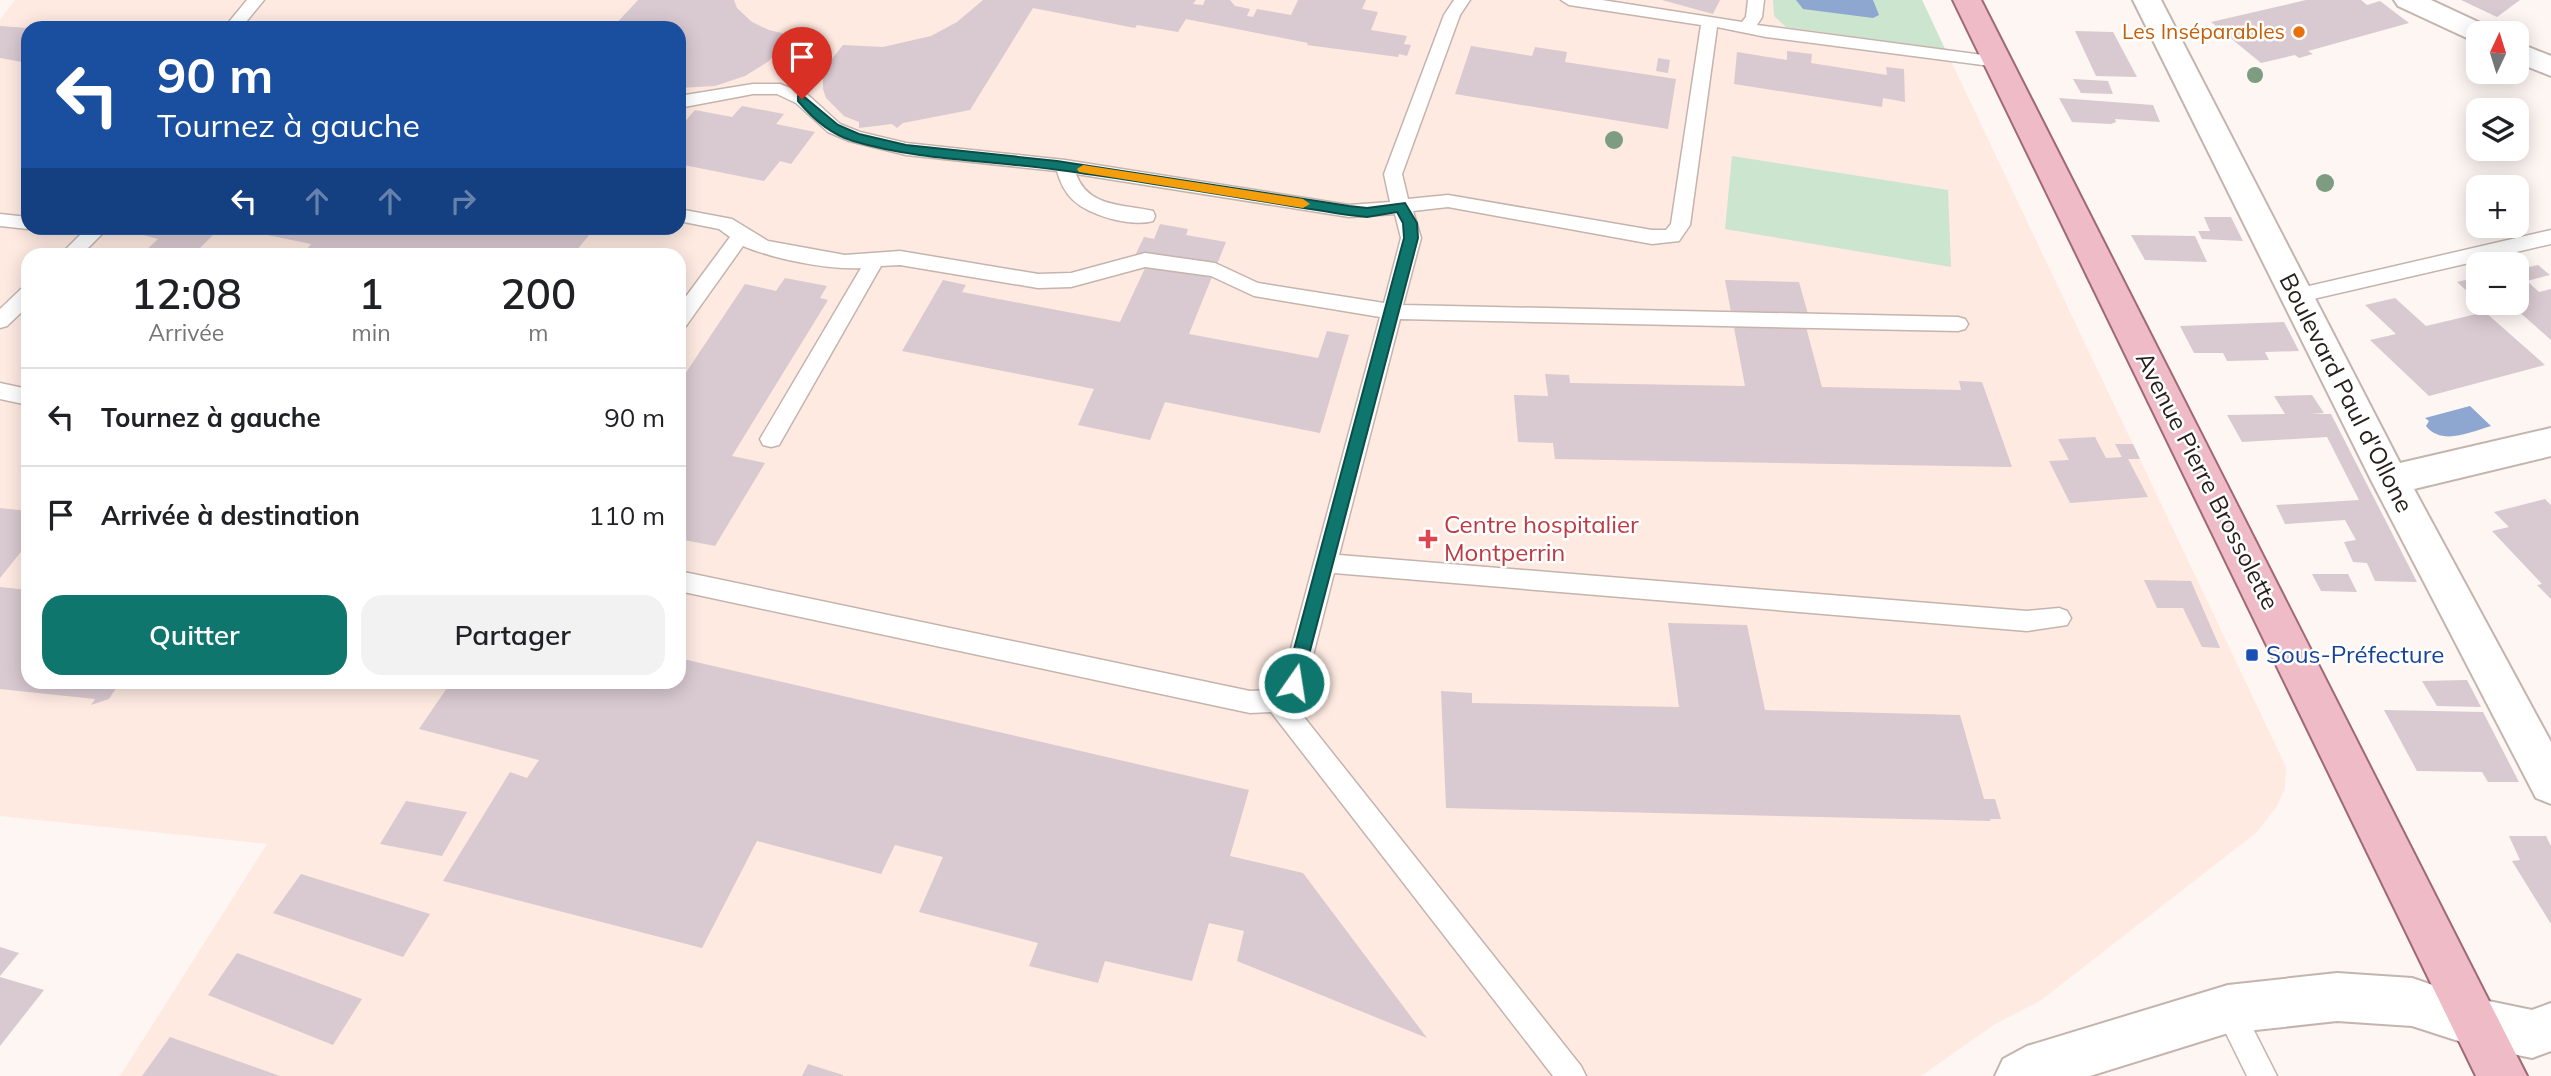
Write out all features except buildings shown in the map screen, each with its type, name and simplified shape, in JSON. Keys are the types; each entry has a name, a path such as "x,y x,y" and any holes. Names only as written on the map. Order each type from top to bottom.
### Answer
{"main road":[{"name":"Avenue Pierre Brossolette","path":"1967,0 2502,1076"}],"street":[{"name":"Boulevard Paul d'Ollone","path":"2147,0 2390,480 2551,784"},
{"path":"2408,0 2466,27"},
{"path":"2529,57 2551,67"},
{"path":"2390,480 2551,442"},
{"path":"2020,1076 2027,1071 2228,1009 2337,997 2412,1002 2474,1022 2532,1034 2551,1027"}],"lane":[{"path":"238,21 256,0"},
{"path":"686,582 1250,702 1277,701 1294,683 1411,238 1410,223 1394,188 1393,174 1452,15 1462,0"},
{"path":"1569,0 1746,28 1998,62"},
{"path":"1746,28 1754,17 1756,0"},
{"path":"686,101 753,89 780,89 802,99 834,128 855,138 906,149 1065,166 1349,211 1367,212 1423,201 1448,201 1652,237 1672,236 1680,225 1710,22"},
{"path":"1065,166 1073,189 1090,203 1107,210 1146,216"},
{"path":"686,216 725,223 751,242 765,247 845,262 900,258 1038,281 1071,280 1145,260 1157,260 1215,270 1254,289 1392,312 1958,324"},
{"path":"0,220 21,222"},
{"path":"686,311 742,234"},
{"path":"76,248 90,235"},
{"path":"2296,296 2551,237"},
{"path":"771,439 875,260"},
{"path":"0,321 21,301"},
{"path":"0,391 21,396"},
{"path":"1325,563 2027,621 2059,618"},
{"path":"1277,701 1571,1076"},
{"path":"2228,1009 2262,1076"}],"shaded area":[{"name":"Centre hospitalier Montperrin","path":"15,0 1922,0 2286,767 2285,788 2277,806 2257,832 2040,1001 1995,1024 1921,1076 120,1076 267,844 0,816 0,20"}],"green space":[{"path":"1773,0 1922,0 1945,49 1786,27 1774,16"},
{"path":"1732,156 1948,190 1951,267 1725,229"}],"water":[{"path":"1796,0 1873,0 1879,15 1873,18 1803,9"},
{"path":"2470,406 2491,426 2448,436 2433,432 2426,426 2429,421 2425,418"}],"slow traffic":[{"path":"1083,169 1303,204"}],"place":[{"name":"Les Inséparables","path":"2299,32"},
{"name":"Centre hospitalier Montperrin","path":"1428,539"},
{"name":"Sous-Préfecture","path":"2252,655"}],"route":[{"path":"802,99 834,128 855,138 906,149 1057,165 1349,211 1383,211 1401,206 1410,223 1411,238 1294,683"}]}
